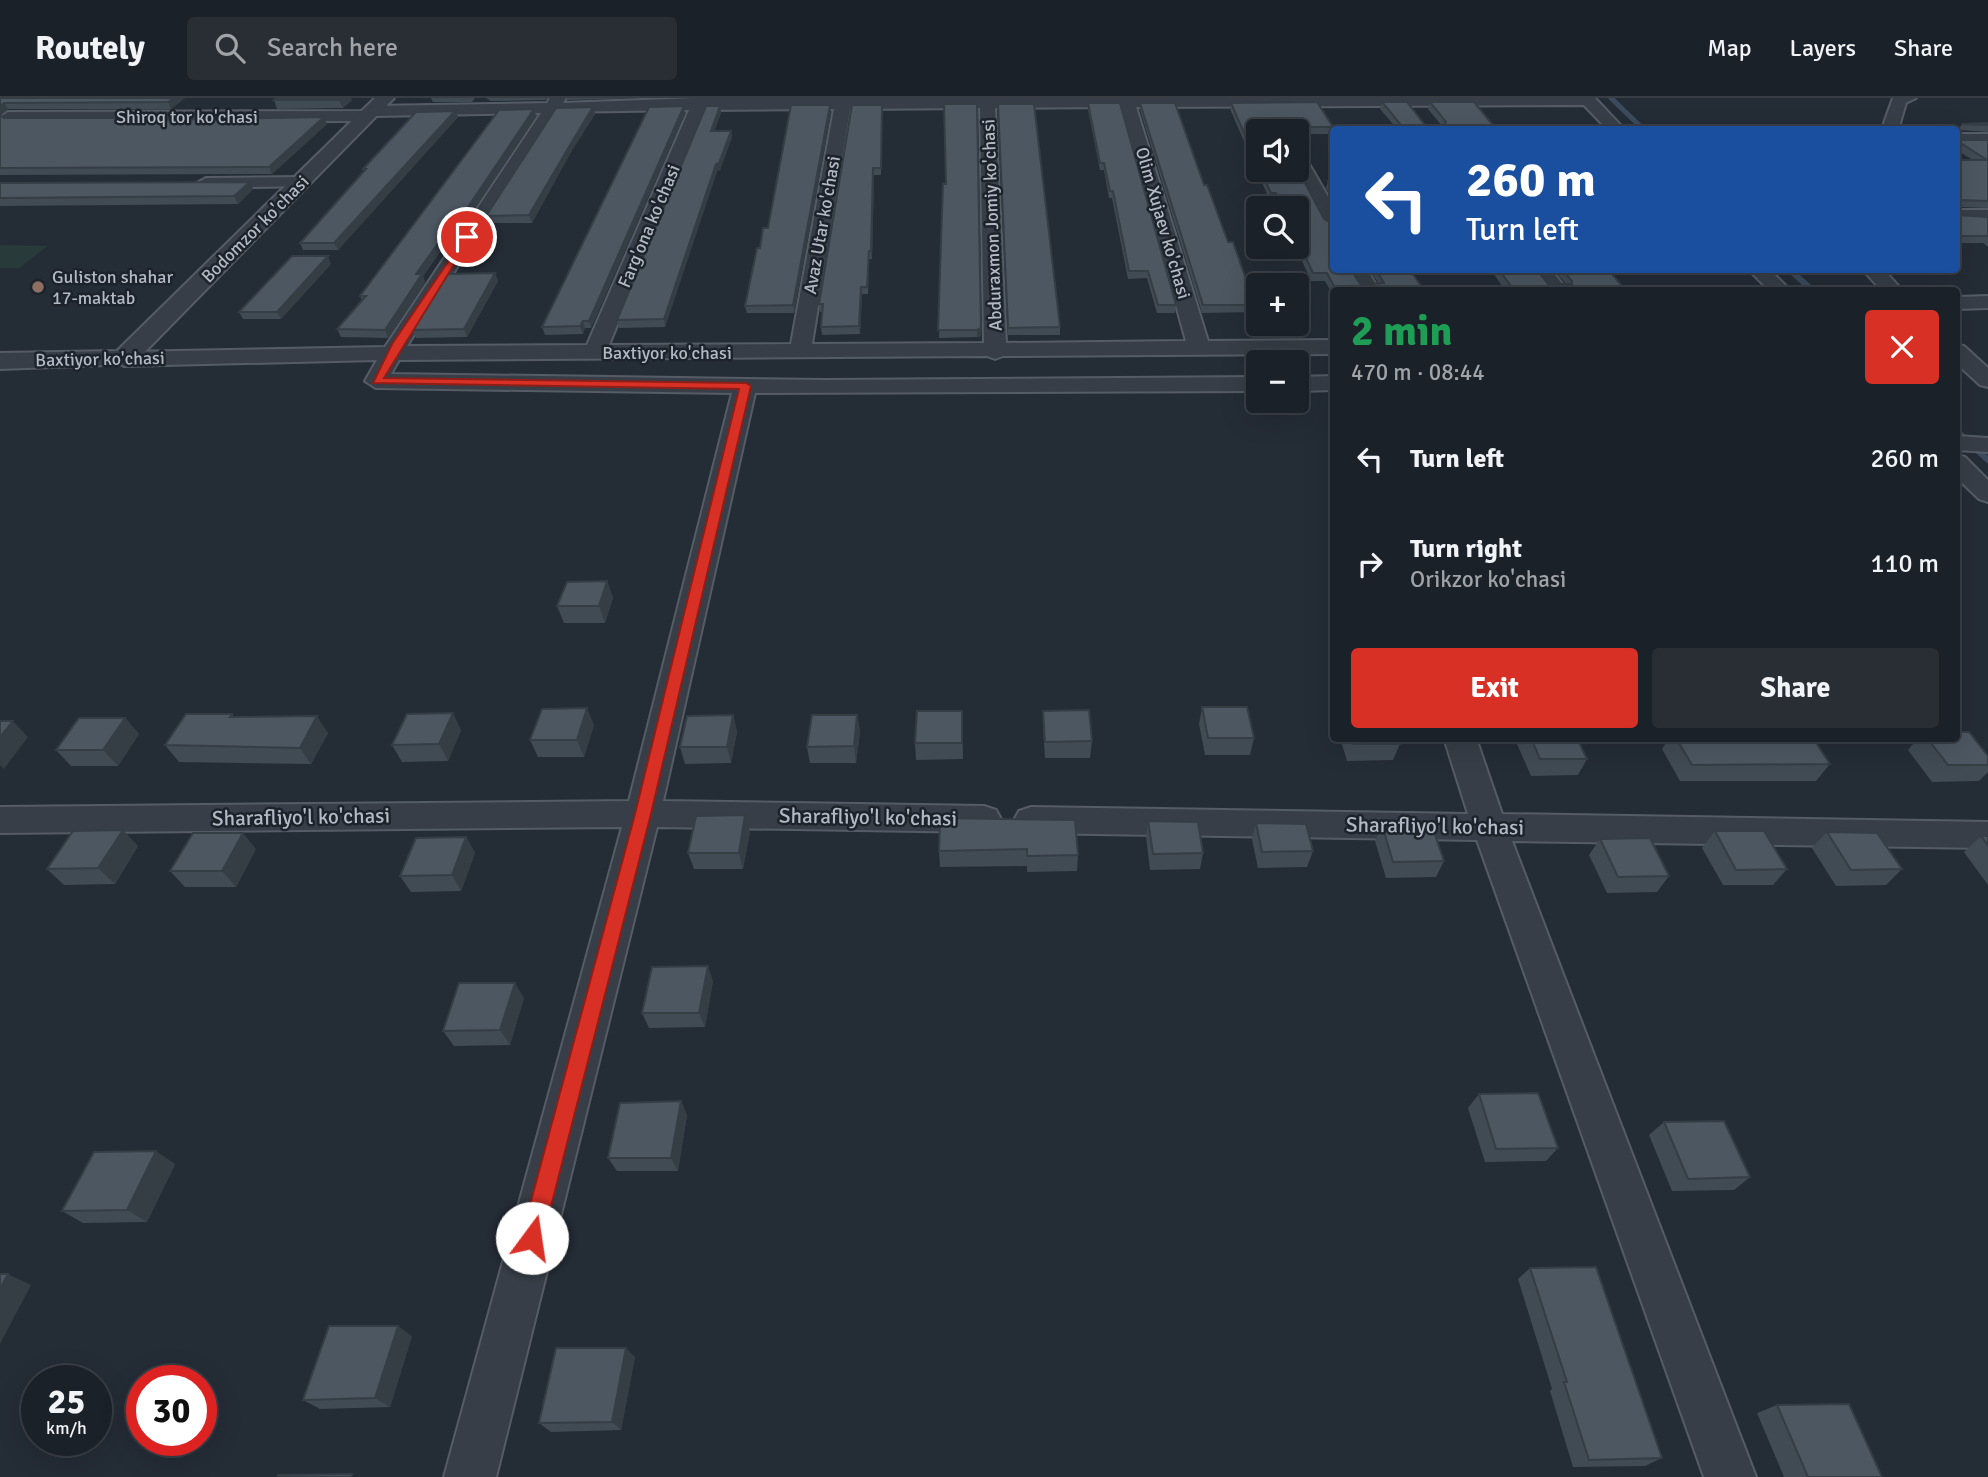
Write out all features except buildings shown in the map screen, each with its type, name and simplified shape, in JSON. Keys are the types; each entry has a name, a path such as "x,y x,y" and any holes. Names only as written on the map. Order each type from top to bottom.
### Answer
{"street":[{"path":"4,120 37,98"},
{"path":"174,117 197,98"},
{"path":"1893,126 1899,100 1908,98"},
{"path":"1587,99 1613,126"},
{"name":"Shiroq tor ko'chasi","path":"4,120 174,117 555,103 1587,99"},
{"path":"1267,100 1276,119"},
{"path":"1411,100 1427,120"},
{"name":"Avaz Utar ko'chasi","path":"800,352 843,101"},
{"name":"Olim Xujaev ko'chasi","path":"1127,101 1199,349"},
{"name":"Farg'ona ko'chasi","path":"595,353 700,102"},
{"name":"Abduraxmon Jomiy ko'chasi","path":"988,102 995,352"},
{"path":"555,103 376,381 746,386 1246,384"},
{"name":"Bodomzor ko'chasi","path":"124,359 375,108"},
{"path":"1960,139 1988,139"},
{"path":"1309,179 1330,218"},
{"path":"192,183 301,183"},
{"path":"1960,216 1988,216"},
{"path":"1543,273 1555,287"},
{"path":"1762,273 1777,287"},
{"path":"1876,273 1889,287"},
{"path":"1960,303 1988,302"},
{"name":"Baxtiyor ko'chasi","path":"1,362 392,353 995,352 1330,347"},
{"path":"1960,355 1988,380"},
{"path":"1309,384 1330,383"},
{"path":"470,1477 643,814 746,386"},
{"path":"1960,443 1988,445"},
{"path":"1960,466 1988,494"},
{"path":"1461,742 1489,826 1730,1477"},
{"name":"Sharafliyo'l ko'chasi","path":"0,820 643,814 1988,835"}],"shaded area":[{"path":"0,245 48,246 19,268 0,268"}],"waterway":[{"path":"1611,98 1640,126"},
{"path":"1793,273 1809,287"},
{"path":"1960,434 1988,460"}],"place":[{"name":"Guliston shahar 17-maktab","path":"38,287"}],"route":[{"path":"467,237 376,381 746,386 643,814 532,1238"}]}
